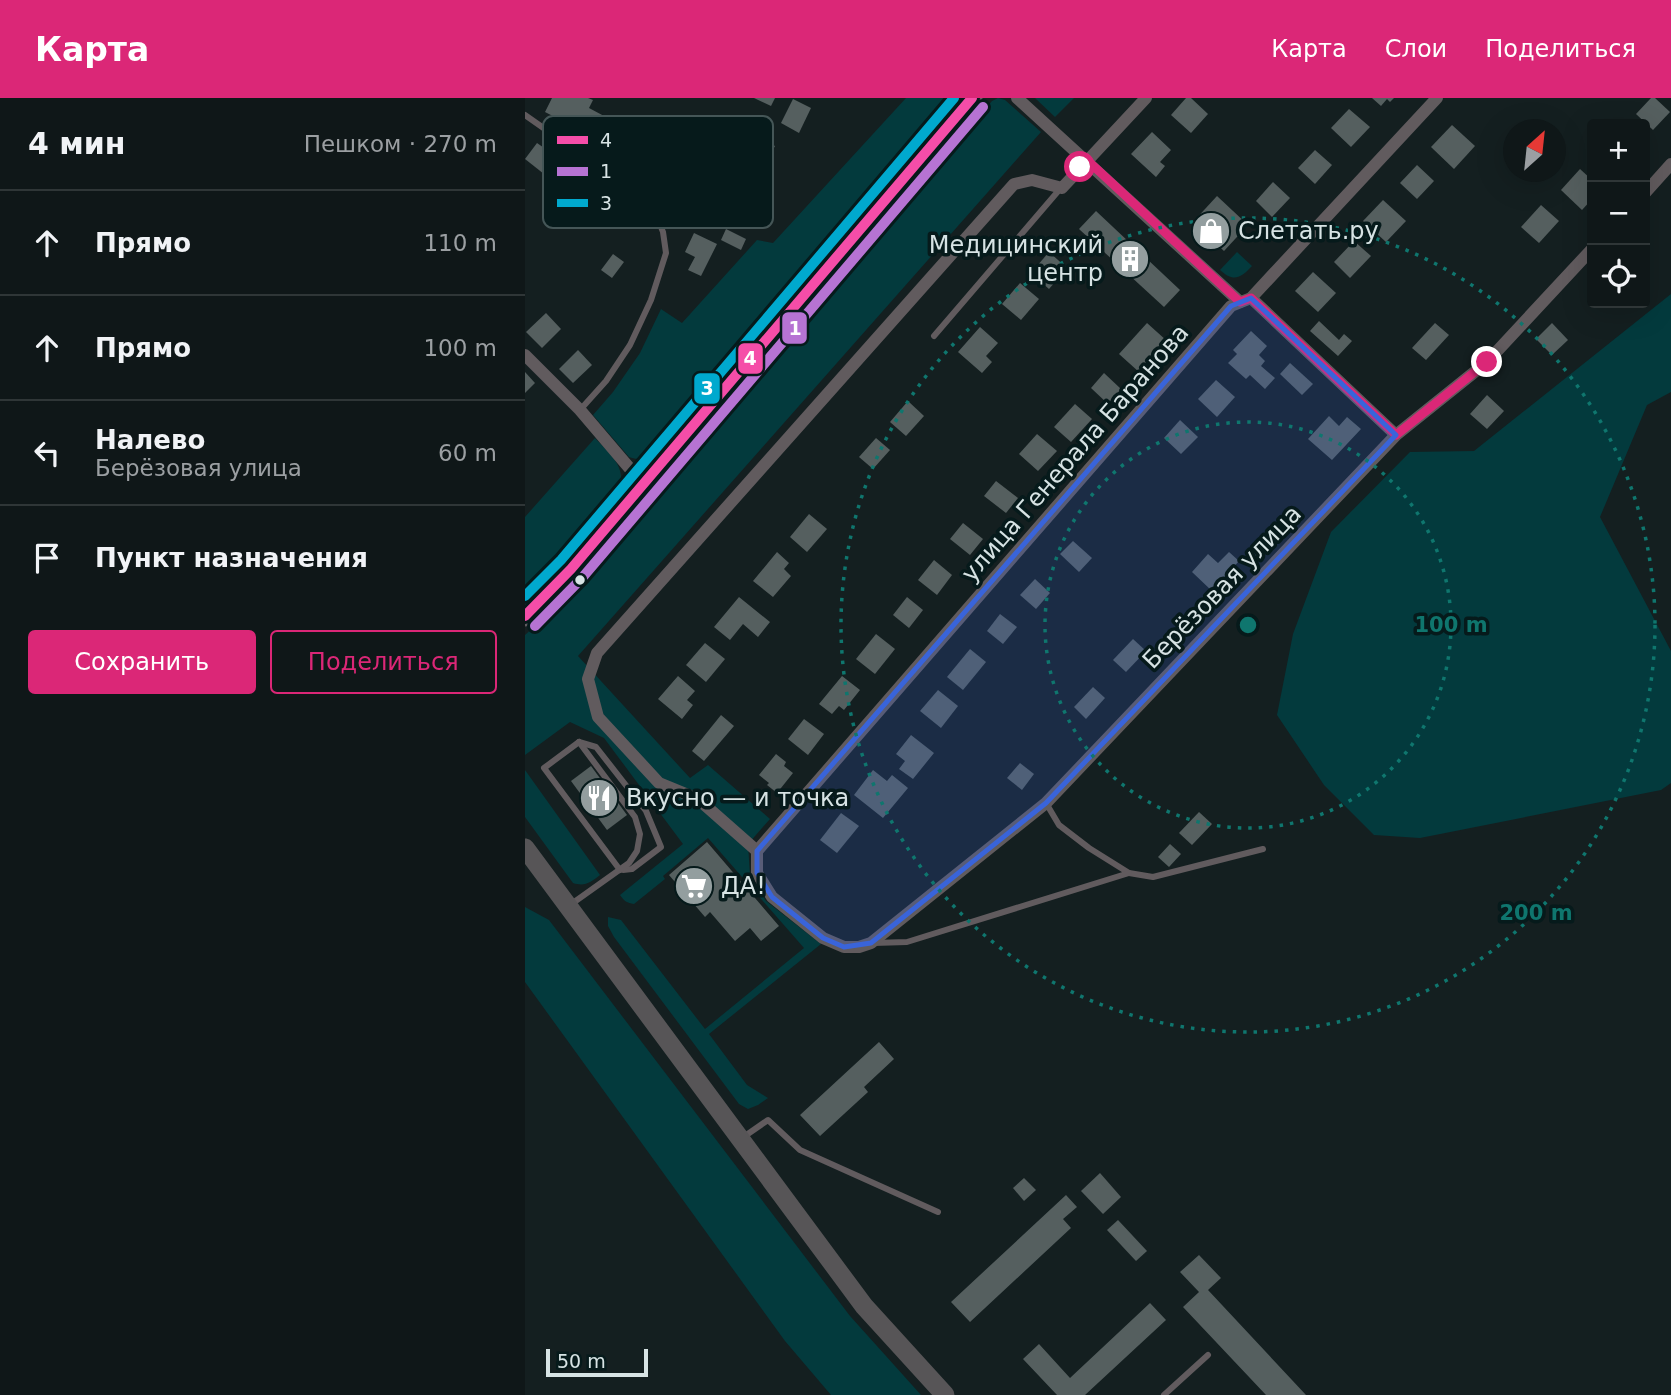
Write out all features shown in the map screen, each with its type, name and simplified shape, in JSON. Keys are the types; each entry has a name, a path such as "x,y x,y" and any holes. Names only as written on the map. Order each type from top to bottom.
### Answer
{"main road":[{"path":"525,616 571,569 972,98"},
{"path":"525,848 864,1306 945,1395"}],"street":[{"path":"1017,98 1396,435"},
{"path":"871,943 859,947 845,947 823,938 772,897 757,873 758,851 698,799 659,783 598,717 588,679 597,653 1014,184 1032,180 1062,188 1146,98"},
{"name":"улица Генерала Баранова","path":"758,851 1231,306 1246,300 1437,98"},
{"path":"1650,187 1671,164"},
{"name":"Берёзовая улица","path":"871,943 1046,803 1396,435 1487,362 1587,254"},
{"path":"525,355 580,410 643,484"}],"lane":[{"path":"525,115 543,128"},
{"path":"934,336 1062,188"},
{"path":"580,410 606,381 630,345 651,300 666,253 661,228"},
{"path":"579,742 544,768 620,870"},
{"path":"568,907 629,863 637,851 640,834 635,817 579,742"},
{"path":"579,742 596,747 646,811 661,847 632,869 620,870"},
{"path":"1046,803 1059,825 1129,873 1153,877 1263,849"},
{"path":"871,943 907,942 1129,873"},
{"path":"740,1139 768,1120 800,1150 938,1212"},
{"path":"1164,1395 1208,1355"}],"highlighted area":[{"path":"1251,298 1396,435 1046,803 871,943 844,947 823,938 772,897 757,873 757,851 1231,306"}],"shaded area":[{"path":"906,98 948,98 647,455 639,459 629,457 593,415 640,353 661,309 682,323 757,240 773,243"},
{"path":"998,98 1005,100 1041,132 578,656 690,778 708,765 770,819 748,844 750,875 766,901 821,944 709,1034 747,1085 768,1098 748,1109 739,1104 614,937 608,926 608,917 621,920 705,1029 804,948 708,838 634,904 623,899 620,895 683,844 604,738 570,722 525,755 525,635 574,591 586,585 593,568 992,101"},
{"path":"1035,98 1074,98 1055,117"},
{"path":"1237,252 1252,266 1244,274 1233,277 1220,270"},
{"path":"1671,294 1671,392 1647,405 1600,517 1671,651 1671,783 1661,790 1420,838 1374,835 1324,785 1277,715 1293,634 1331,532 1410,452 1474,451"},
{"path":"595,438 618,465 620,485 550,566 525,586 525,517"},
{"path":"525,770 600,875 591,882 573,883 525,817"},
{"path":"525,907 549,920 850,1316 921,1395 831,1395 785,1341 525,982"}],"building":[{"path":"552,98 588,98 593,100 589,108 604,116 553,116 545,112"},
{"path":"754,98 775,98 771,106"},
{"path":"1186,98 1191,98 1208,114 1191,133 1171,115"},
{"path":"1372,98 1394,98 1390,102 1387,99 1381,106"},
{"path":"1651,98 1655,98 1670,112 1653,130 1650,127 1650,119 1641,119 1636,114"},
{"path":"793,99 811,108 799,133 781,123"},
{"path":"1349,109 1370,127 1351,147 1331,128"},
{"path":"1452,125 1475,146 1454,169 1431,147"},
{"path":"1152,132 1171,150 1160,162 1165,166 1156,177 1131,154"},
{"path":"537,143 543,147 543,173 525,159"},
{"path":"1315,150 1332,165 1315,184 1298,168"},
{"path":"1417,165 1434,181 1417,199 1400,183"},
{"path":"1580,169 1587,175 1587,204 1582,210 1561,190"},
{"path":"1273,182 1290,198 1272,217 1256,201"},
{"path":"1217,196 1248,225 1224,251 1193,222"},
{"path":"1383,200 1406,221 1386,242 1363,221"},
{"path":"1541,205 1559,221 1539,243 1521,227"},
{"name":"Медицинский центр","path":"1096,211 1180,290 1164,307 1079,229"},
{"path":"726,229 746,239 741,250 721,240"},
{"path":"694,233 717,244 701,276 688,270 695,257 685,252"},
{"path":"1354,241 1371,256 1350,278 1334,262"},
{"path":"1049,252 1067,268 1049,289 1031,273"},
{"path":"613,254 624,262 612,278 601,270"},
{"path":"1313,272 1336,293 1318,312 1295,291"},
{"path":"1020,283 1039,299 1021,320 1002,304"},
{"path":"546,313 561,329 542,348 526,332"},
{"path":"1319,321 1339,340 1344,334 1352,341 1338,356 1310,331"},
{"path":"1147,323 1167,341 1139,372 1119,354"},
{"path":"1435,323 1449,335 1426,360 1412,348"},
{"path":"1552,323 1568,340 1552,355 1536,339"},
{"path":"980,327 998,343 986,356 992,362 982,373 958,352"},
{"path":"1251,331 1267,346 1259,355 1265,361 1261,366 1275,378 1265,389 1250,375 1246,379 1228,363 1237,354 1233,350"},
{"path":"578,350 592,365 573,383 559,369"},
{"path":"1290,363 1313,384 1302,395 1280,374"},
{"path":"525,372 535,383 525,393"},
{"path":"1104,373 1121,389 1108,404 1091,388"},
{"path":"1216,380 1235,397 1217,417 1198,399"},
{"path":"1487,395 1504,411 1487,429 1470,414"},
{"path":"908,401 924,416 906,436 890,422"},
{"path":"1075,404 1092,419 1071,442 1054,427"},
{"path":"1329,416 1339,426 1347,417 1361,429 1332,460 1308,439"},
{"path":"1180,420 1198,437 1181,454 1164,438"},
{"path":"1037,434 1057,451 1038,471 1019,454"},
{"path":"876,438 890,450 873,469 859,457"},
{"path":"996,481 1018,498 1006,513 984,496"},
{"path":"809,514 827,529 807,552 790,537"},
{"path":"963,523 983,539 970,555 950,539"},
{"path":"1073,541 1092,558 1079,572 1060,554"},
{"path":"777,552 789,563 784,569 791,576 773,597 753,581"},
{"path":"1229,552 1239,561 1212,591 1192,572 1208,554 1218,563"},
{"path":"934,560 952,575 937,595 918,580"},
{"path":"1035,579 1050,593 1036,609 1020,595"},
{"path":"739,597 770,622 758,637 743,624 730,640 714,627"},
{"path":"907,597 923,610 909,628 893,615"},
{"path":"1000,614 1017,627 1003,644 987,631"},
{"path":"876,634 895,649 875,674 856,659"},
{"path":"1133,639 1146,651 1126,672 1113,660"},
{"path":"705,643 725,659 706,682 686,665"},
{"path":"970,649 986,662 963,690 947,677"},
{"path":"678,676 695,691 687,700 693,705 682,719 658,699"},
{"path":"842,676 860,690 844,710 839,706 832,714 819,704"},
{"path":"1093,687 1105,698 1086,719 1074,707"},
{"path":"938,690 958,706 941,728 920,711"},
{"path":"721,715 734,726 704,761 692,751"},
{"path":"804,719 824,734 808,755 788,739"},
{"path":"911,735 934,753 913,779 899,769 905,761 896,754"},
{"path":"776,754 786,762 784,766 793,773 777,793 759,775"},
{"path":"1020,763 1034,774 1022,790 1007,778"},
{"name":"Вкусно — и точка","path":"591,766 627,815 607,830 571,781"},
{"path":"873,770 887,781 892,775 908,788 883,818 854,795"},
{"path":"1199,812 1212,824 1192,845 1179,833"},
{"path":"841,813 859,826 837,853 820,840"},
{"path":"707,842 779,926 761,941 750,928 735,941 710,912 705,917 669,875"},
{"path":"1170,844 1181,854 1169,867 1158,857"},
{"path":"879,1042 894,1059 864,1087 868,1092 820,1136 800,1115"},
{"path":"1100,1173 1121,1197 1103,1214 1081,1191"},
{"path":"1024,1178 1036,1190 1024,1201 1013,1188"},
{"path":"1066,1195 1077,1207 1063,1219 1071,1228 970,1322 951,1302"},
{"path":"1118,1220 1147,1251 1136,1261 1107,1230"},
{"path":"1199,1255 1221,1278 1208,1290 1306,1395 1266,1395 1183,1307 1199,1292 1180,1272"},
{"path":"1150,1303 1166,1320 1085,1395 1057,1395 1023,1359 1039,1344 1070,1378"}],"transit line":[{"name":"3","path":"525,596 561,560 954,98"},
{"name":"4","path":"525,616 571,569 972,98"},
{"name":"1","path":"535,626 582,578 983,107"}],"place":[{"name":"Слетать.ру","path":"1211,231"},
{"name":"Медицинский центр","path":"1130,259"},
{"name":"Вкусно — и точка","path":"599,798"},
{"name":"ДА!","path":"694,886"}],"route":[{"path":"1080,167 1087,160 1240,302 1251,298 1396,435 1487,362"}]}
